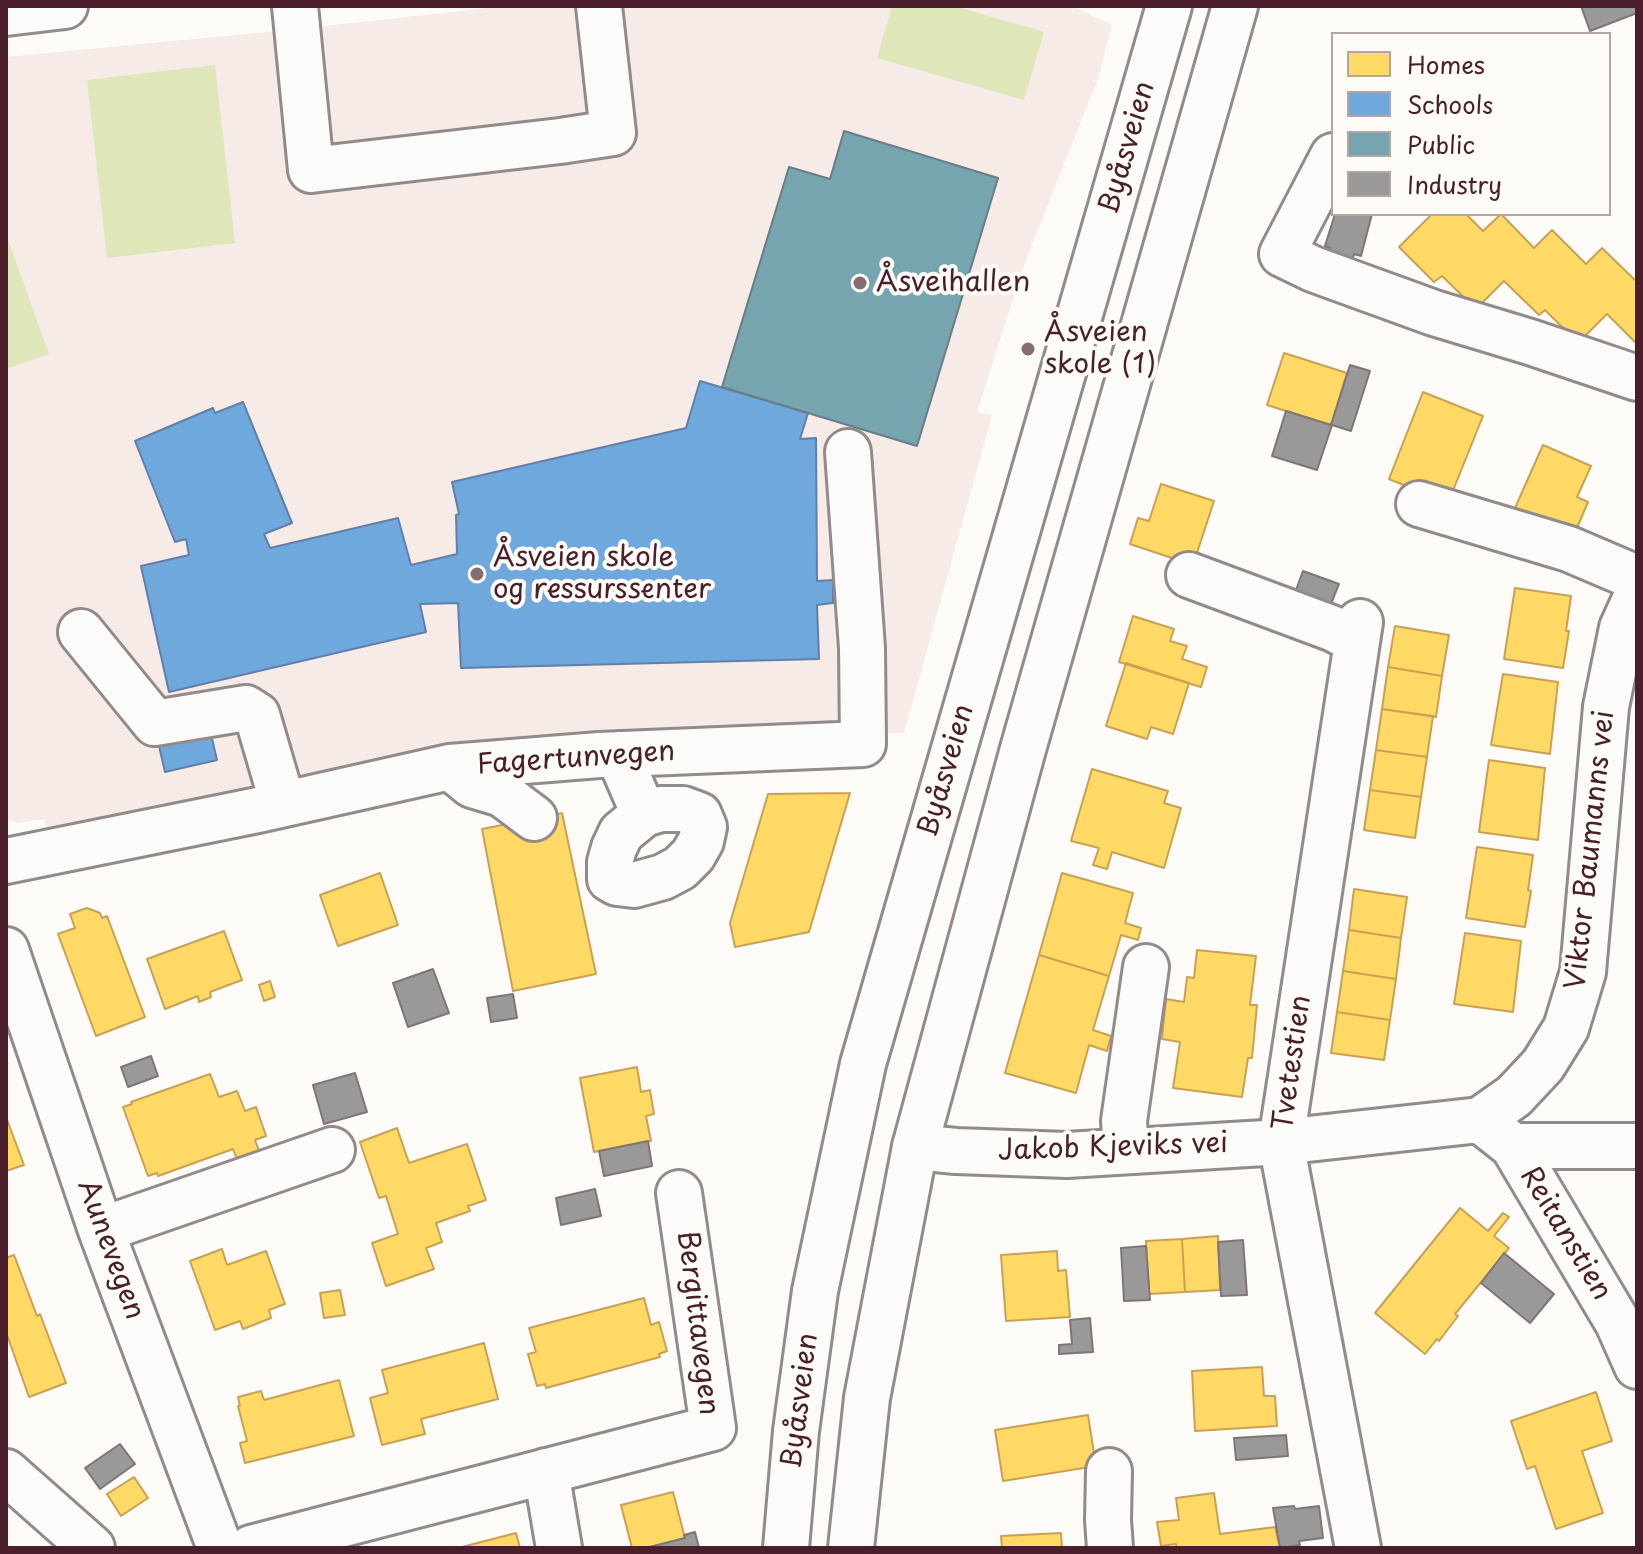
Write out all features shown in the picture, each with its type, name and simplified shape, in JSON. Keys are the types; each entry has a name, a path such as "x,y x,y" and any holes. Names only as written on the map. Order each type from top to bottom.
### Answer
{"street":[{"path":"6,13 65,6"},
{"path":"295,6 311,170 613,133 599,6"},
{"name":"Byåsveien","path":"786,1548 796,1431 815,1291 863,1064 1169,6"},
{"path":"851,1548 867,1398 915,1147 1023,749 1235,6"},
{"path":"1331,160 1282,254 1313,269 1434,313 1637,378"},
{"name":"Fagertunvegen","path":"6,861 450,767 618,754 863,744 862,648 848,452"},
{"path":"1419,504 1569,549 1637,578"},
{"name":"Tvetestien","path":"1189,575 1334,629 1358,632 1281,1142 1358,1548"},
{"name":"Viktor Baumanns vei","path":"1496,1133 1514,1096 1543,1065 1566,1028 1583,972 1606,707 1622,628 1637,595"},
{"path":"81,632 155,723 246,708 257,715 283,804"},
{"path":"618,754 644,814"},
{"path":"450,767 472,785 502,794 534,818"},
{"name":"Aunevegen","path":"6,950 101,1230 220,1548"},
{"path":"1126,1150 1124,1121 1146,967"},
{"name":"Jakob Kjeviks vei","path":"915,1147 1067,1155 1496,1133 1637,1146"},
{"name":"Reitanstien","path":"1496,1133 1618,1323 1637,1366"},
{"path":"101,1230 332,1150"},
{"name":"Bergittavegen","path":"251,1548 713,1428 679,1193"},
{"path":"546,1471 559,1548"},
{"path":"1109,1471 1110,1548"},
{"path":"6,1472 92,1548"}],"shaded area":[{"name":"Åsveien skole og ressurssenter","path":"506,6 1072,6 1112,25 1098,79 1025,262 977,412 992,415 904,733 599,738 278,783 50,834 43,819 18,823 6,820 6,57"}],"green space":[{"path":"892,6 954,6 1044,32 1024,100 877,58"},
{"path":"215,65 235,243 107,258 87,80"},
{"path":"6,234 49,354 6,369"}],"building: Homes":[{"path":"1430,216 1468,216 1483,231 1499,216 1503,216 1534,248 1552,230 1586,264 1602,248 1637,282 1637,344 1607,314 1578,343 1545,310 1539,315 1504,281 1476,309 1442,276 1434,282 1399,247"},
{"path":"1284,353 1347,373 1331,425 1267,405"},
{"path":"1423,392 1483,416 1448,503 1389,479"},
{"path":"1543,445 1591,466 1577,497 1588,502 1574,535 1515,508"},
{"path":"1161,484 1214,501 1193,565 1130,544 1138,518 1149,521"},
{"path":"1515,588 1571,596 1563,668 1504,659"},
{"path":"1133,616 1174,629 1170,641 1187,646 1182,659 1207,667 1201,687 1119,662"},
{"path":"1395,626 1449,635 1442,676 1388,667"},
{"path":"1126,663 1189,683 1173,734 1151,727 1147,739 1106,726"},
{"path":"1388,667 1442,676 1436,717 1382,709"},
{"path":"1503,674 1558,682 1550,754 1491,745"},
{"path":"1382,709 1433,716 1427,757 1376,750"},
{"path":"1376,750 1427,757 1421,797 1370,790"},
{"path":"1489,760 1545,768 1538,840 1479,832"},
{"path":"1092,769 1168,791 1164,803 1181,808 1164,868 1112,852 1107,869 1093,865 1099,848 1071,841"},
{"path":"1370,790 1421,797 1415,838 1364,830"},
{"path":"850,793 809,932 735,947 730,923 768,794"},
{"path":"562,813 596,974 513,991 482,829"},
{"path":"1477,847 1533,855 1525,927 1466,918"},
{"path":"380,873 398,925 338,946 320,895"},
{"path":"1062,873 1133,893 1125,923 1141,928 1138,940 1121,935 1109,976 1039,955"},
{"path":"1354,889 1407,897 1401,938 1349,930"},
{"path":"87,908 100,913 102,918 107,916 145,1017 96,1036 58,934 75,928 70,914"},
{"path":"1349,930 1401,938 1396,979 1343,971"},
{"path":"224,931 242,980 210,992 211,997 199,1002 198,996 165,1009 147,959"},
{"path":"1465,933 1521,941 1513,1012 1454,1004"},
{"path":"1197,950 1256,956 1250,1005 1257,1005 1252,1058 1248,1058 1242,1097 1173,1088 1180,1042 1162,1039 1166,999 1184,1002 1187,977 1194,978"},
{"path":"1039,955 1109,976 1093,1030 1111,1036 1107,1051 1089,1045 1076,1093 1005,1073"},
{"path":"1343,971 1396,979 1390,1020 1337,1012"},
{"path":"270,981 275,997 264,1001 259,985"},
{"path":"1337,1012 1390,1020 1384,1060 1331,1053"},
{"path":"637,1067 641,1092 650,1090 654,1114 646,1116 651,1141 594,1152 580,1078"},
{"path":"210,1074 219,1097 237,1091 245,1111 256,1107 266,1136 255,1140 259,1151 237,1159 233,1149 158,1176 157,1173 148,1176 123,1107"},
{"path":"6,1117 24,1165 6,1171"},
{"path":"397,1128 409,1163 467,1144 486,1200 468,1206 470,1211 436,1223 442,1242 426,1248 434,1269 386,1286 372,1243 398,1234 386,1196 379,1198 360,1142"},
{"path":"1460,1208 1488,1231 1503,1213 1509,1217 1494,1236 1509,1248 1455,1314 1458,1316 1439,1341 1437,1339 1425,1354 1375,1313"},
{"path":"1218,1236 1220,1290 1185,1292 1182,1239"},
{"path":"1182,1239 1185,1292 1149,1294 1146,1241"},
{"path":"222,1249 227,1265 266,1251 285,1304 269,1310 271,1318 243,1329 240,1321 215,1330 190,1261"},
{"path":"1057,1251 1058,1271 1066,1270 1070,1317 1006,1321 1001,1255"},
{"path":"14,1255 66,1383 29,1397 6,1332 6,1258"},
{"path":"340,1290 345,1315 324,1318 320,1293"},
{"path":"644,1298 651,1325 659,1322 667,1351 659,1354 660,1357 546,1388 545,1384 537,1386 528,1354 536,1352 529,1328"},
{"path":"484,1343 498,1399 421,1419 425,1434 382,1445 370,1398 388,1393 382,1370"},
{"path":"1262,1367 1264,1396 1275,1396 1277,1426 1195,1431 1192,1371"},
{"path":"339,1380 354,1436 245,1463 240,1443 247,1441 238,1397 261,1391 264,1400"},
{"path":"1596,1392 1612,1441 1582,1451 1603,1513 1556,1529 1535,1466 1527,1469 1511,1421"},
{"path":"1088,1415 1096,1466 1003,1481 995,1430"},
{"path":"134,1477 148,1498 121,1516 107,1494"},
{"path":"673,1492 685,1538 646,1548 632,1548 621,1505"},
{"path":"1214,1493 1220,1534 1275,1527 1280,1548 1161,1546 1157,1522 1179,1520 1176,1498"},
{"path":"516,1533 520,1548 458,1548"},
{"path":"1061,1533 1062,1548 1002,1548 1001,1536"}],"building: Schools":[{"path":"700,381 808,413 800,439 816,438 817,581 833,580 833,603 817,605 819,659 461,668 458,603 420,604 426,632 169,692 141,566 189,555 186,539 175,542 135,441 213,408 215,413 243,402 292,523 264,534 270,548 398,518 411,565 457,554 456,515 459,514 452,482 686,428"},
{"path":"211,734 217,760 165,772 159,746"}],"building: Public":[{"name":"Åsveihallen","path":"844,131 998,178 917,446 722,387 789,167 830,179"}],"building: Industry":[{"path":"1581,6 1637,6 1637,13 1590,31"},
{"path":"1334,216 1371,216 1361,256 1354,254 1352,261 1328,254 1330,248 1325,246"},
{"path":"1350,365 1370,371 1351,431 1332,425 1317,470 1272,456 1286,411 1331,425"},
{"path":"1303,571 1339,584 1327,614 1292,601"},
{"path":"433,969 449,1013 408,1027 393,983"},
{"path":"513,994 517,1018 491,1022 487,998"},
{"path":"151,1056 158,1076 128,1087 121,1067"},
{"path":"355,1073 367,1112 324,1124 313,1085"},
{"path":"648,1141 652,1166 604,1176 599,1151"},
{"path":"595,1189 601,1216 561,1225 556,1198"},
{"path":"1243,1240 1247,1295 1221,1296 1218,1242"},
{"path":"1146,1246 1150,1300 1124,1301 1121,1248"},
{"path":"1504,1253 1554,1294 1530,1323 1481,1283"},
{"path":"1090,1318 1093,1352 1059,1354 1059,1345 1072,1344 1070,1320"},
{"path":"1286,1435 1288,1456 1236,1460 1234,1438"},
{"path":"120,1444 135,1464 100,1489 85,1468"},
{"path":"1294,1506 1295,1509 1319,1506 1323,1538 1299,1541 1300,1545 1280,1548 1273,1508"},
{"path":"695,1532 699,1548 646,1548 685,1538 684,1535"}],"place":[{"name":"Åsveihallen","path":"860,283"},
{"name":"Åsveien skole (1)","path":"1028,349"},
{"name":"Åsveien skole og ressurssenter","path":"477,574"}]}
